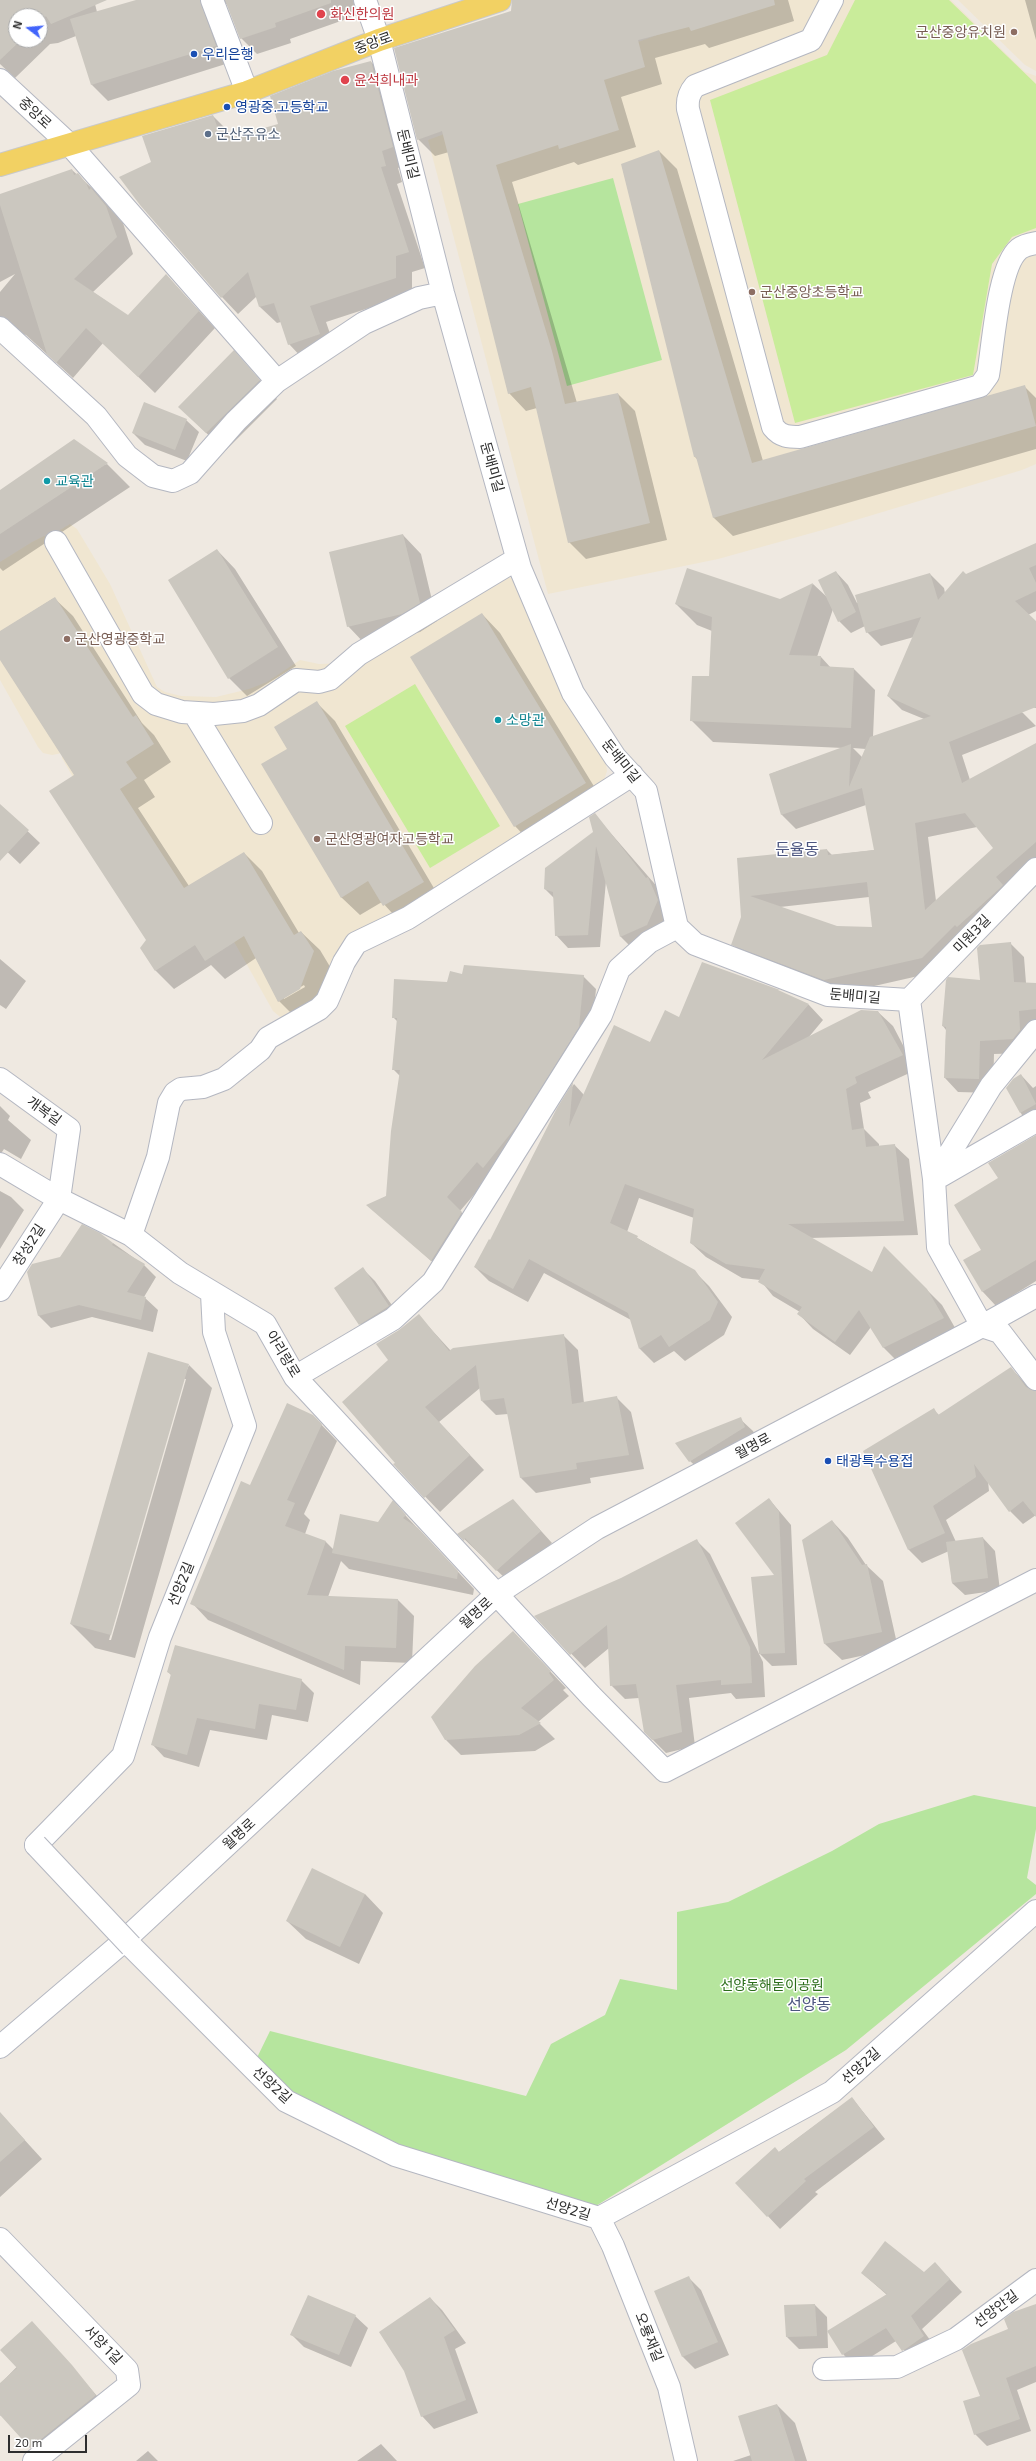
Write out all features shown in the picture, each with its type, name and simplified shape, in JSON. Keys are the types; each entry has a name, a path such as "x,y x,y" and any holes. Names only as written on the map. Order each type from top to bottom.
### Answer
{"main road":[{"name":"중앙로","path":"0,165 247,92 379,40 500,0"}],"street":[{"path":"212,0 247,92"},
{"name":"둔배미길","path":"365,0 379,40 443,293 518,559 573,693 615,757 646,790 677,927 696,944 828,995 909,1000"},
{"path":"832,0 811,40 695,86 690,92 687,100 688,109 771,420 778,433 786,436 800,437 980,386 988,375 1002,285 1007,266 1019,249 1036,242"},
{"name":"중앙로","path":"0,80 70,145"},
{"path":"70,145 277,381"},
{"path":"0,328 96,416 127,456 153,476 173,481 190,473 236,421 277,381 364,323 419,298 443,293"},
{"path":"56,542 143,694 156,704 194,713 214,714 243,712 259,705 296,680 319,682 330,679 358,654 518,559"},
{"path":"194,713 222,768 261,823"},
{"path":"132,1235 158,1157 169,1103 175,1093 181,1089 203,1087 224,1079 260,1050 268,1038 320,1009 327,1001 344,962 356,943 408,918 632,775"},
{"name":"미원3길","path":"909,1000 1036,869"},
{"path":"295,1377 393,1319 433,1282 600,1015 619,969 649,942 677,927"},
{"path":"909,1000 934,1179 938,1247 982,1326 1000,1332 1036,1379"},
{"path":"934,1179 991,1086 1036,1031"},
{"name":"개복길","path":"0,1079 69,1129 58,1200"},
{"path":"934,1179 1036,1121"},
{"name":"아리랑로","path":"0,1164 58,1200 132,1235 180,1273 212,1294 265,1324 295,1377 498,1593 591,1696 665,1771 1036,1580"},
{"name":"창성2길","path":"0,1290 58,1200"},
{"name":"선양2길","path":"212,1294 214,1332 245,1426 160,1637 123,1756 36,1846 131,1946 286,2101 395,2155 599,2218 832,2092 1036,1911"},
{"name":"월명로","path":"0,2047 117,1947 498,1593 597,1528 982,1326 1036,1296"},
{"name":"오룡재길","path":"599,2218 613,2246 669,2387 686,2461"},
{"name":"서양 1길","path":"0,2239 127,2370 129,2385 34,2461"},
{"name":"선양안길","path":"824,2369 897,2367 956,2338 1036,2280"}],"shaded area":[{"name":"군산중앙초등학교","path":"750,0 951,0 1025,72 1036,76 1036,464 1022,470 826,529 718,559 548,594 428,140 482,120 578,58 641,41"},
{"name":"군산중앙유치원","path":"958,0 1036,0 1036,71 1025,65"},
{"name":"군산영광여자고등학교","path":"70,524 77,529 110,584 157,687 165,692 181,696 216,697 249,689 267,682 300,660 319,664 345,663 506,577 517,578 606,764 607,771 603,783 458,881 360,933 322,997 283,1018 273,1011 210,899 146,905 62,758 62,753 52,755 43,753 38,747 0,680 0,562 32,542 44,536 50,536"}],"green space":[{"path":"855,0 949,0 1036,84 1036,228 1012,237 992,264 973,375 795,423 710,100 827,55"},
{"path":"613,178 662,360 567,386 518,204"},
{"path":"415,684 500,826 430,868 345,726"},
{"name":"선양동해돋이공원","path":"974,1795 1036,1807 1036,1829 1027,1878 1036,1885 1036,1894 846,2050 591,2209 397,2149 250,2072 270,2031 526,2096 551,2044 605,2015 620,1979 677,1990 677,1912 728,1902 832,1851 879,1824"}],"building":[{"path":"0,0 107,0 51,24 48,19 48,8 8,8 8,48 13,48 0,60"},
{"path":"136,0 200,0 216,46 91,85 70,19"},
{"path":"225,0 331,0 331,3 275,23 276,27 240,39"},
{"path":"512,0 774,0 775,5 691,31 689,27 638,40 645,67 604,80 619,130 559,149 558,145 496,165 552,351 565,404 618,393 650,523 568,543 531,387 508,394 442,131 417,140 394,48 511,11"},
{"path":"371,61 393,147 382,151 386,166 381,167 409,252 396,256 396,278 310,306 320,334 288,345 274,303 259,307 248,272 221,298 140,205 119,177 151,162 142,136 213,115 222,140 278,124 270,96 333,71"},
{"path":"659,150 752,463 1025,385 1036,426 713,518 696,457 694,457 621,164"},
{"path":"72,169 74,175 78,173 86,183 89,190 91,188 106,206 117,237 74,279 128,315 166,274 199,311 138,377 86,328 56,363 47,354 0,205 0,194"},
{"path":"234,350 260,380 206,433 178,407"},
{"path":"144,402 187,419 175,450 132,433"},
{"name":"교육관","path":"74,439 108,463 0,534 0,490"},
{"path":"403,534 420,603 402,614 347,627 329,552"},
{"path":"1036,543 1036,565 1029,568 1036,583 1036,591 1015,601 1036,621 1036,707 949,742 962,783 1036,743 1036,842 996,877 1003,885 957,927 955,925 922,958 824,980 731,945 741,917 737,858 827,849 828,855 874,850 862,788 781,815 769,774 851,744 849,787 870,737 931,716 887,696 921,617 866,633 855,595 930,573 938,600 963,571 966,574","holes":["965,813 993,848 925,910 915,823","867,882 872,927 837,926 750,896"]},
{"path":"217,549 278,647 228,679 168,580"},
{"path":"687,568 780,599 813,583 789,655 821,656 820,666 854,668 851,728 690,721 692,676 709,676 712,617 675,604"},
{"path":"836,571 856,612 838,622 818,580"},
{"path":"55,597 133,717 136,715 154,744 126,762 137,778 120,789 184,888 244,852 294,935 301,931 314,951 300,989 278,1002 244,936 205,961 195,945 155,971 140,948 146,940 49,791 74,775 0,660 0,631"},
{"name":"소망관","path":"482,613 586,783 514,827 410,657"},
{"path":"317,701 424,882 383,906 368,881 341,898 261,764 287,749 274,727"},
{"path":"0,804 29,830 0,861"},
{"path":"595,813 646,878 648,877 658,900 647,925 620,937 596,846 588,935 555,936 553,892 544,889 545,868 593,832 589,817"},
{"path":"1011,942 1014,982 1036,983 1036,1009 1019,1011 1020,1030 1013,1039 980,1041 979,1079 944,1078 946,1027 942,1026 946,980 948,977 980,980 977,948 980,945"},
{"path":"702,962 780,990 778,990 809,1004 762,1060 861,1010 878,1011 903,1055 855,1077 857,1083 846,1089 852,1130 864,1128 866,1147 895,1144 904,1221 788,1224 872,1272 884,1246 927,1289 944,1318 883,1348 859,1310 835,1342 797,1314 802,1307 758,1282 765,1269 726,1264 690,1243 694,1209 625,1184 610,1223 638,1236 637,1238 695,1270 718,1302 710,1320 669,1347 661,1335 639,1349 628,1313 529,1259 513,1289 474,1267 489,1239 490,1240 557,1108 573,1082 569,1127 614,1025 650,1042 665,1010 679,1017"},
{"path":"464,965 584,975 579,1027 519,1123 483,1168 477,1162 447,1197 462,1212 431,1261 366,1205 386,1196 391,1131 400,1070 392,1070 397,1018 392,1018 394,979 447,982 450,971 462,974"},
{"path":"1021,1074 1036,1104 1020,1113 1006,1088 1013,1079"},
{"path":"1036,1135 1036,1260 982,1292 963,1260 981,1250 954,1205 998,1178 988,1163"},
{"path":"82,1224 100,1233 113,1243 112,1245 145,1264 127,1292 146,1297 141,1320 79,1305 38,1316 27,1272 32,1264 60,1257"},
{"path":"363,1267 389,1306 359,1325 334,1288"},
{"path":"419,1314 449,1351 453,1348 564,1334 572,1404 617,1396 629,1455 576,1463 577,1469 520,1478 504,1398 481,1401 476,1365 425,1407 470,1455 424,1498 393,1464 395,1463 342,1402 388,1360 376,1344 399,1330"},
{"path":"148,1352 189,1364 111,1635 70,1624"},
{"path":"1011,1367 1026,1387 1036,1391 1036,1517 1023,1501 1009,1512 974,1464 976,1477 933,1506 945,1533 908,1550 863,1451 934,1408 938,1415"},
{"path":"287,1403 313,1415 322,1424 287,1500 295,1503 285,1526 326,1541 307,1595 398,1599 396,1648 345,1646 344,1670 190,1604 241,1481 250,1485"},
{"path":"741,1417 745,1427 689,1462 675,1443"},
{"path":"769,1498 779,1512 785,1653 759,1654 751,1577 774,1575 735,1523"},
{"path":"513,1499 541,1531 496,1571 465,1538 464,1541 457,1534"},
{"path":"393,1500 406,1515 403,1518 418,1528 458,1571 457,1579 332,1553 340,1514 378,1522"},
{"path":"832,1520 862,1565 867,1564 882,1632 824,1644 802,1540"},
{"path":"983,1537 988,1578 952,1583 946,1542"},
{"path":"697,1539 750,1647 752,1683 721,1685 721,1680 676,1685 682,1732 652,1740 644,1732 636,1684 610,1686 607,1625 570,1655 534,1616 621,1578"},
{"path":"513,1631 551,1671 549,1673 554,1680 521,1708 541,1723 519,1735 445,1740 431,1717 475,1666"},
{"path":"175,1645 302,1679 296,1710 259,1704 255,1729 197,1718 187,1755 151,1745 171,1674 167,1672"},
{"path":"312,1868 365,1894 340,1947 286,1921"},
{"path":"852,2097 874,2127 804,2179 806,2181 767,2217 735,2183 775,2147 779,2152"},
{"path":"0,2112 25,2140 0,2162"},
{"path":"885,2241 924,2272 935,2262 950,2279 911,2316 924,2336 907,2348 902,2351 886,2328 842,2355 827,2331 887,2294 861,2273"},
{"path":"689,2276 718,2342 682,2357 654,2291"},
{"path":"308,2295 356,2315 339,2355 290,2335"},
{"path":"430,2297 455,2330 444,2337 466,2400 421,2417 404,2371 379,2332"},
{"path":"815,2304 817,2336 786,2337 784,2305"},
{"path":"1036,2304 1036,2366 1006,2378 1020,2419 974,2435 963,2401 980,2396 962,2350 971,2344 1008,2329 1004,2319 1013,2312"},
{"path":"32,2321 72,2365 96,2395 30,2448 0,2415 0,2383 17,2368 0,2350"},
{"path":"777,2404 795,2461 752,2461 738,2416"}],"place":[{"name":"화신한의원","path":"321,14"},
{"name":"군산중앙유치원","path":"1014,32"},
{"name":"우리은행","path":"194,54"},
{"name":"윤석희내과","path":"345,80"},
{"name":"영광중.고등학교","path":"227,107"},
{"name":"군산주유소","path":"208,134"},
{"name":"군산중앙초등학교","path":"752,292"},
{"name":"교육관","path":"47,481"},
{"name":"군산영광중학교","path":"67,639"},
{"name":"소망관","path":"498,720"},
{"name":"군산영광여자고등학교","path":"317,839"},
{"name":"태광특수용접","path":"828,1461"}],"district":[{"name":"둔율동","path":"797,850"},
{"name":"선양동","path":"809,2005"}]}
